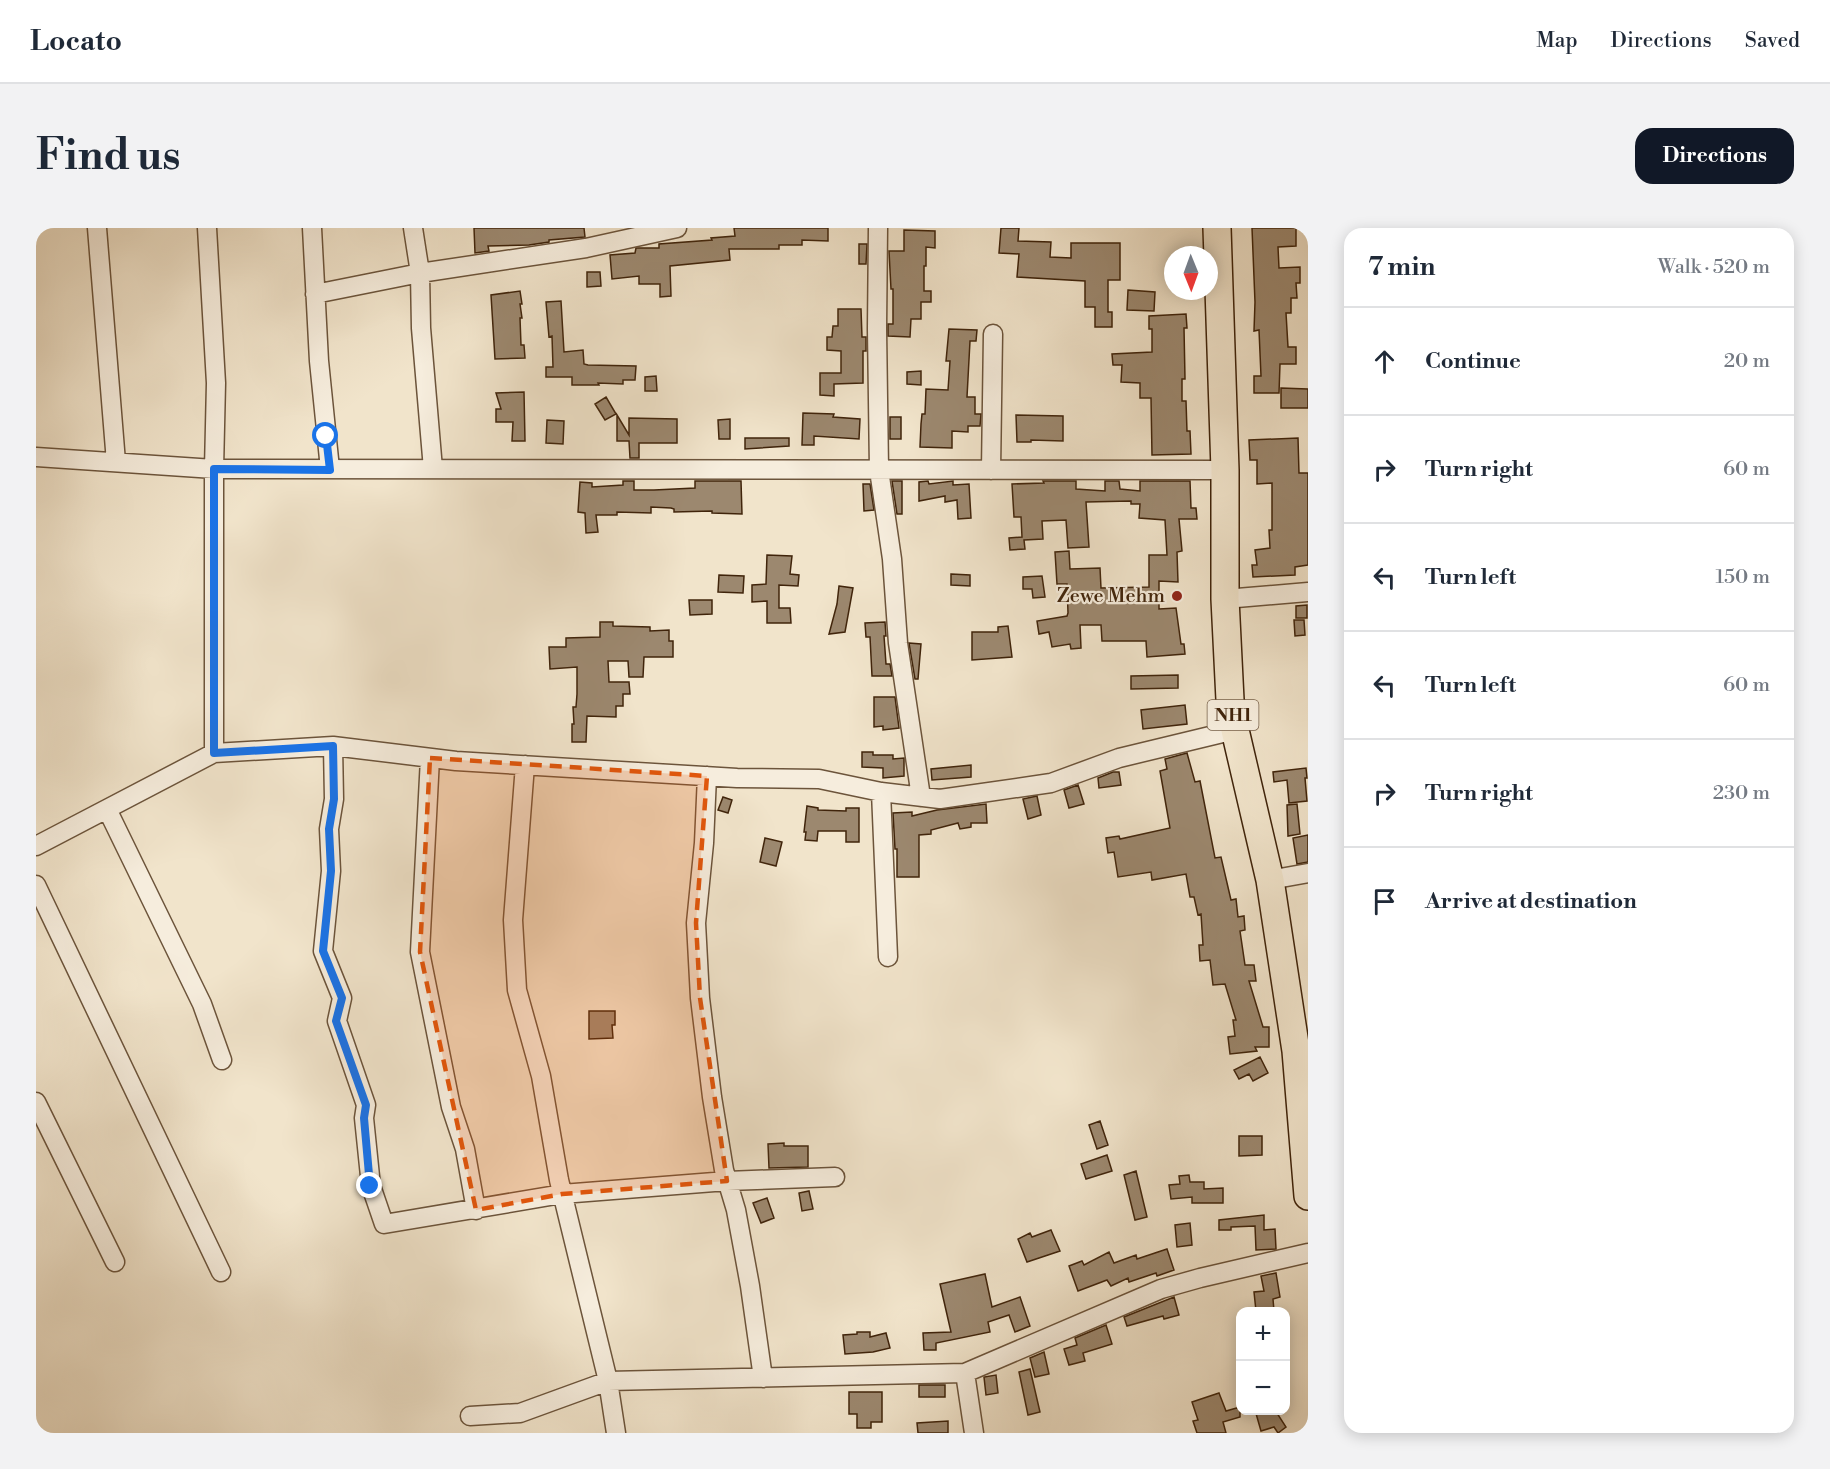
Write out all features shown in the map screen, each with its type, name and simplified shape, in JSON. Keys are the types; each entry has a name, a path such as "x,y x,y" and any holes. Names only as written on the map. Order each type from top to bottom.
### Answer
{"highway":[{"name":"NH1","path":"1217,228 1225,470 1225,599 1230,700 1270,880 1302,1049 1308,1196"}],"street":[{"path":"97,228 116,462"},
{"path":"207,228 216,383 214,753"},
{"path":"312,228 315,294 330,470"},
{"path":"413,228 420,273 433,469"},
{"path":"315,294 420,273 586,248 677,228"},
{"path":"878,228 879,470 892,559 898,643 921,797"},
{"path":"991,470 993,334"},
{"path":"36,457 214,469 1225,470"},
{"path":"1225,599 1308,592"},
{"path":"36,846 214,753 333,746 430,758 525,765 707,776 819,779 881,792 940,799 1051,783 1119,758 1235,730"},
{"path":"333,746 334,799 329,829 331,871 323,951 342,998 336,1021 366,1105 364,1118 370,1186 384,1224 562,1194 727,1181 835,1177"},
{"path":"430,758 420,952 451,1107 465,1149 476,1210"},
{"path":"525,765 513,920 517,990 541,1076 562,1194 608,1382 616,1433"},
{"path":"707,776 704,843 696,923 700,998 712,1097 727,1181 736,1210 750,1286 763,1378"},
{"path":"881,792 888,957"},
{"path":"107,809 202,1004 222,1060"},
{"path":"1270,880 1308,873"},
{"path":"36,885 220,1272"},
{"path":"36,1101 115,1262"},
{"path":"470,1416 520,1413 608,1382 966,1373 1161,1289 1308,1253"},
{"path":"966,1373 974,1433"}],"highlighted area":[{"path":"430,758 707,776 696,923 700,998 727,1181 562,1194 476,1210 420,952"}],"building":[{"path":"474,228 584,228 585,237 549,240 549,242 529,245 488,246 489,251 475,253"},
{"path":"734,228 828,228 828,241 802,240 802,245 779,245 779,249 729,249 730,260 670,266 671,296 660,297 660,284 639,284 639,276 612,279 610,255 635,253 636,248 659,248 659,244 735,236"},
{"path":"1001,228 1019,228 1018,241 1051,242 1050,257 1071,258 1071,243 1120,243 1120,280 1108,280 1108,312 1112,312 1112,327 1095,327 1095,307 1085,307 1085,281 1017,277 1019,254 999,253"},
{"path":"1252,228 1296,228 1296,246 1278,247 1279,268 1300,267 1300,283 1296,283 1297,298 1291,298 1291,313 1286,313 1288,347 1296,347 1296,364 1280,364 1279,393 1254,393 1254,376 1261,376 1259,330 1254,331"},
{"path":"904,230 935,231 935,248 926,247 926,266 924,266 924,291 931,291 931,302 921,302 921,319 911,319 910,337 888,336 888,324 893,324 893,289 891,289 889,251 904,251"},
{"path":"859,244 867,244 866,264 859,264"},
{"path":"587,272 600,272 601,286 587,287"},
{"path":"1128,290 1155,292 1154,311 1127,310"},
{"path":"520,291 521,345 524,345 525,358 495,359 491,295"},
{"path":"561,301 564,352 583,350 584,364 588,365 636,366 635,380 623,380 623,384 572,385 572,377 546,377 546,367 553,367 552,336 549,337 546,302"},
{"path":"838,309 861,309 862,337 866,337 866,351 863,351 863,383 834,384 834,396 820,395 820,373 841,373 841,351 827,350 827,337 832,337 833,326 838,326"},
{"path":"1186,314 1185,379 1182,379 1182,401 1186,401 1187,431 1190,431 1191,454 1152,455 1151,398 1140,398 1140,383 1121,382 1122,365 1113,365 1112,354 1152,352 1152,329 1149,329 1149,316"},
{"path":"949,329 977,330 976,341 970,341 967,397 975,397 975,414 981,414 980,426 968,426 968,432 952,431 952,448 920,447 926,389 948,390 950,361 946,361"},
{"path":"921,371 921,385 907,384 907,372"},
{"path":"656,376 657,391 645,391 645,377"},
{"path":"1281,388 1308,389 1308,408 1281,408"},
{"path":"524,392 525,441 512,441 513,422 496,422 496,409 501,409 496,393"},
{"path":"606,397 616,414 605,420 595,404"},
{"path":"803,413 834,414 833,417 860,419 859,439 814,436 814,445 802,445"},
{"path":"617,415 629,435 629,418 677,419 677,443 639,443 639,458 630,458 629,441 617,441"},
{"path":"1016,415 1063,416 1063,441 1017,442"},
{"path":"890,417 901,417 901,439 890,439"},
{"path":"730,419 730,439 719,439 718,420"},
{"path":"547,420 564,421 563,444 546,443"},
{"path":"745,438 789,438 789,446 745,449"},
{"path":"1298,438 1299,473 1308,473 1308,565 1295,567 1295,575 1253,577 1252,565 1257,565 1255,550 1270,548 1272,483 1257,484 1257,460 1250,460 1249,440"},
{"path":"623,481 634,481 634,490 654,490 695,488 695,481 741,481 742,514 712,513 712,511 674,512 671,508 651,507 651,513 617,512 617,515 596,515 598,532 586,533 585,513 578,512 580,482 592,483 592,487 623,485"},
{"path":"892,481 902,481 902,514 897,514"},
{"path":"928,481 929,484 953,481 953,485 969,484 971,518 958,519 957,500 945,502 945,496 919,501 919,482"},
{"path":"1043,481 1076,481 1076,489 1105,491 1105,481 1119,481 1120,489 1140,491 1140,481 1190,481 1191,508 1196,508 1197,519 1179,519 1182,551 1177,552 1178,582 1159,581 1159,609 1176,608 1181,644 1184,644 1185,654 1147,657 1146,641 1102,641 1101,625 1080,625 1081,648 1071,649 1070,644 1052,647 1049,632 1039,634 1037,621 1067,616 1068,613 1067,584 1057,584 1055,552 1069,551 1070,569 1100,568 1101,588 1149,587 1149,555 1167,555 1165,520 1139,518 1140,504 1131,504 1131,501 1086,502 1089,547 1068,548 1066,520 1042,521 1043,539 1024,540 1025,549 1010,550 1009,538 1022,537 1021,517 1014,517 1012,484 1044,483"},
{"path":"863,484 870,484 874,510 864,511"},
{"path":"767,555 792,556 790,574 799,575 798,586 779,585 779,608 790,608 791,623 767,623 767,601 752,602 752,585 766,584"},
{"path":"951,574 970,575 970,586 951,585"},
{"path":"719,575 744,576 743,593 718,592"},
{"path":"1042,576 1045,597 1033,598 1032,589 1023,589 1023,577"},
{"path":"839,586 853,588 845,632 829,634 837,604"},
{"path":"689,600 712,600 712,614 690,615"},
{"path":"1307,605 1307,618 1296,618 1296,606"},
{"path":"1294,620 1304,620 1305,635 1295,636"},
{"path":"600,622 613,622 613,626 650,627 650,631 669,630 669,641 673,641 673,657 644,657 643,677 629,677 628,661 608,661 609,682 629,682 630,694 623,694 623,706 616,706 616,717 587,716 586,742 572,742 577,667 550,669 549,647 566,647 566,638 600,637"},
{"path":"885,622 886,664 890,664 892,676 872,676 870,637 866,637 865,623"},
{"path":"1008,626 1012,657 972,660 972,632 998,632 998,627"},
{"path":"909,643 921,644 918,679 915,679"},
{"path":"1178,675 1178,688 1131,689 1131,676"},
{"path":"874,697 895,697 899,728 883,730 883,726 874,727"},
{"path":"1185,705 1187,724 1143,729 1141,710"},
{"path":"862,752 873,752 873,755 893,755 893,759 904,758 904,776 883,778 883,768 862,767"},
{"path":"1187,753 1195,782 1200,781 1215,858 1221,857 1231,900 1236,899 1238,917 1244,916 1245,930 1240,931 1245,965 1254,965 1256,981 1249,981 1263,1027 1269,1027 1269,1047 1255,1047 1257,1051 1230,1054 1228,1037 1235,1036 1233,1020 1236,1020 1225,984 1213,985 1210,960 1200,961 1199,945 1203,945 1201,914 1198,915 1194,897 1190,897 1186,874 1152,880 1151,872 1118,877 1114,852 1108,853 1106,838 1119,836 1120,839 1170,828 1160,771 1167,769 1165,759"},
{"path":"971,765 971,777 932,780 931,769"},
{"path":"1306,768 1307,801 1289,803 1287,780 1274,782 1273,772"},
{"path":"1119,772 1121,785 1099,788 1098,778"},
{"path":"1078,785 1084,804 1069,808 1064,790"},
{"path":"1037,796 1041,815 1028,819 1023,799"},
{"path":"723,797 732,800 728,813 718,810"},
{"path":"986,804 987,823 971,823 971,827 960,829 958,823 931,830 931,834 919,835 919,877 897,877 893,813 912,812 912,816 937,810"},
{"path":"1297,804 1300,834 1288,836 1287,805"},
{"path":"807,806 818,808 818,810 846,811 846,808 859,808 859,842 846,842 846,831 818,831 817,841 805,840"},
{"path":"1308,835 1308,862 1297,864 1293,838"},
{"path":"765,838 782,842 776,866 760,862"},
{"path":"589,1011 615,1011 615,1025 612,1025 613,1038 589,1039"},
{"path":"1260,1057 1268,1073 1253,1081 1249,1074 1239,1079 1234,1070"},
{"path":"1100,1121 1108,1145 1097,1149 1089,1125"},
{"path":"1239,1136 1262,1136 1262,1155 1239,1156"},
{"path":"784,1143 784,1146 808,1146 808,1167 769,1168 768,1144"},
{"path":"1107,1155 1112,1171 1086,1179 1081,1164"},
{"path":"1136,1171 1147,1217 1135,1220 1124,1175"},
{"path":"1189,1175 1190,1182 1204,1182 1204,1189 1223,1188 1223,1203 1192,1203 1192,1197 1171,1199 1169,1185 1180,1184 1179,1176"},
{"path":"809,1191 813,1209 802,1211 799,1193"},
{"path":"767,1198 774,1218 761,1223 753,1203"},
{"path":"1264,1215 1264,1230 1275,1229 1276,1249 1256,1250 1255,1226 1219,1230 1219,1220"},
{"path":"1190,1223 1192,1245 1177,1247 1175,1225"},
{"path":"1051,1230 1060,1251 1027,1262 1018,1239 1030,1233 1032,1237"},
{"path":"1167,1249 1174,1270 1129,1282 1128,1278 1111,1286 1107,1280 1078,1291 1069,1266 1082,1261 1084,1265 1109,1252 1114,1263 1136,1255 1137,1259"},
{"path":"1276,1273 1280,1297 1273,1299 1274,1307 1256,1307 1254,1292 1264,1291 1261,1276"},
{"path":"985,1274 992,1307 1020,1297 1030,1326 1015,1332 1009,1315 988,1322 990,1332 936,1343 936,1350 924,1350 923,1333 951,1332 940,1284"},
{"path":"1174,1297 1179,1315 1164,1319 1163,1316 1127,1326 1124,1317"},
{"path":"1106,1325 1112,1344 1083,1353 1085,1361 1069,1365 1064,1349 1077,1345 1075,1338"},
{"path":"857,1332 870,1332 870,1337 886,1333 890,1348 845,1354 843,1335 857,1334"},
{"path":"1044,1352 1049,1374 1035,1377 1030,1358"},
{"path":"1030,1369 1040,1412 1028,1415 1019,1372"},
{"path":"996,1375 998,1393 986,1395 984,1377"},
{"path":"919,1385 945,1385 945,1397 919,1397"},
{"path":"849,1392 882,1392 882,1422 871,1422 871,1428 857,1428 857,1414 849,1414"},
{"path":"1219,1393 1226,1411 1236,1408 1236,1415 1240,1417 1223,1422 1226,1433 1197,1433 1193,1421 1198,1420 1192,1402"},
{"path":"1256,1415 1278,1415 1286,1427 1278,1433 1274,1427 1261,1431"},
{"path":"948,1421 948,1433 918,1433 917,1423"}],"place":[{"name":"Zewe Mehm","path":"1177,596"}],"route":[{"path":"326,436 330,470 214,469 214,753 333,746 334,799 329,829 331,871 323,951 342,998 336,1021 366,1105 364,1118 370,1186"}]}
